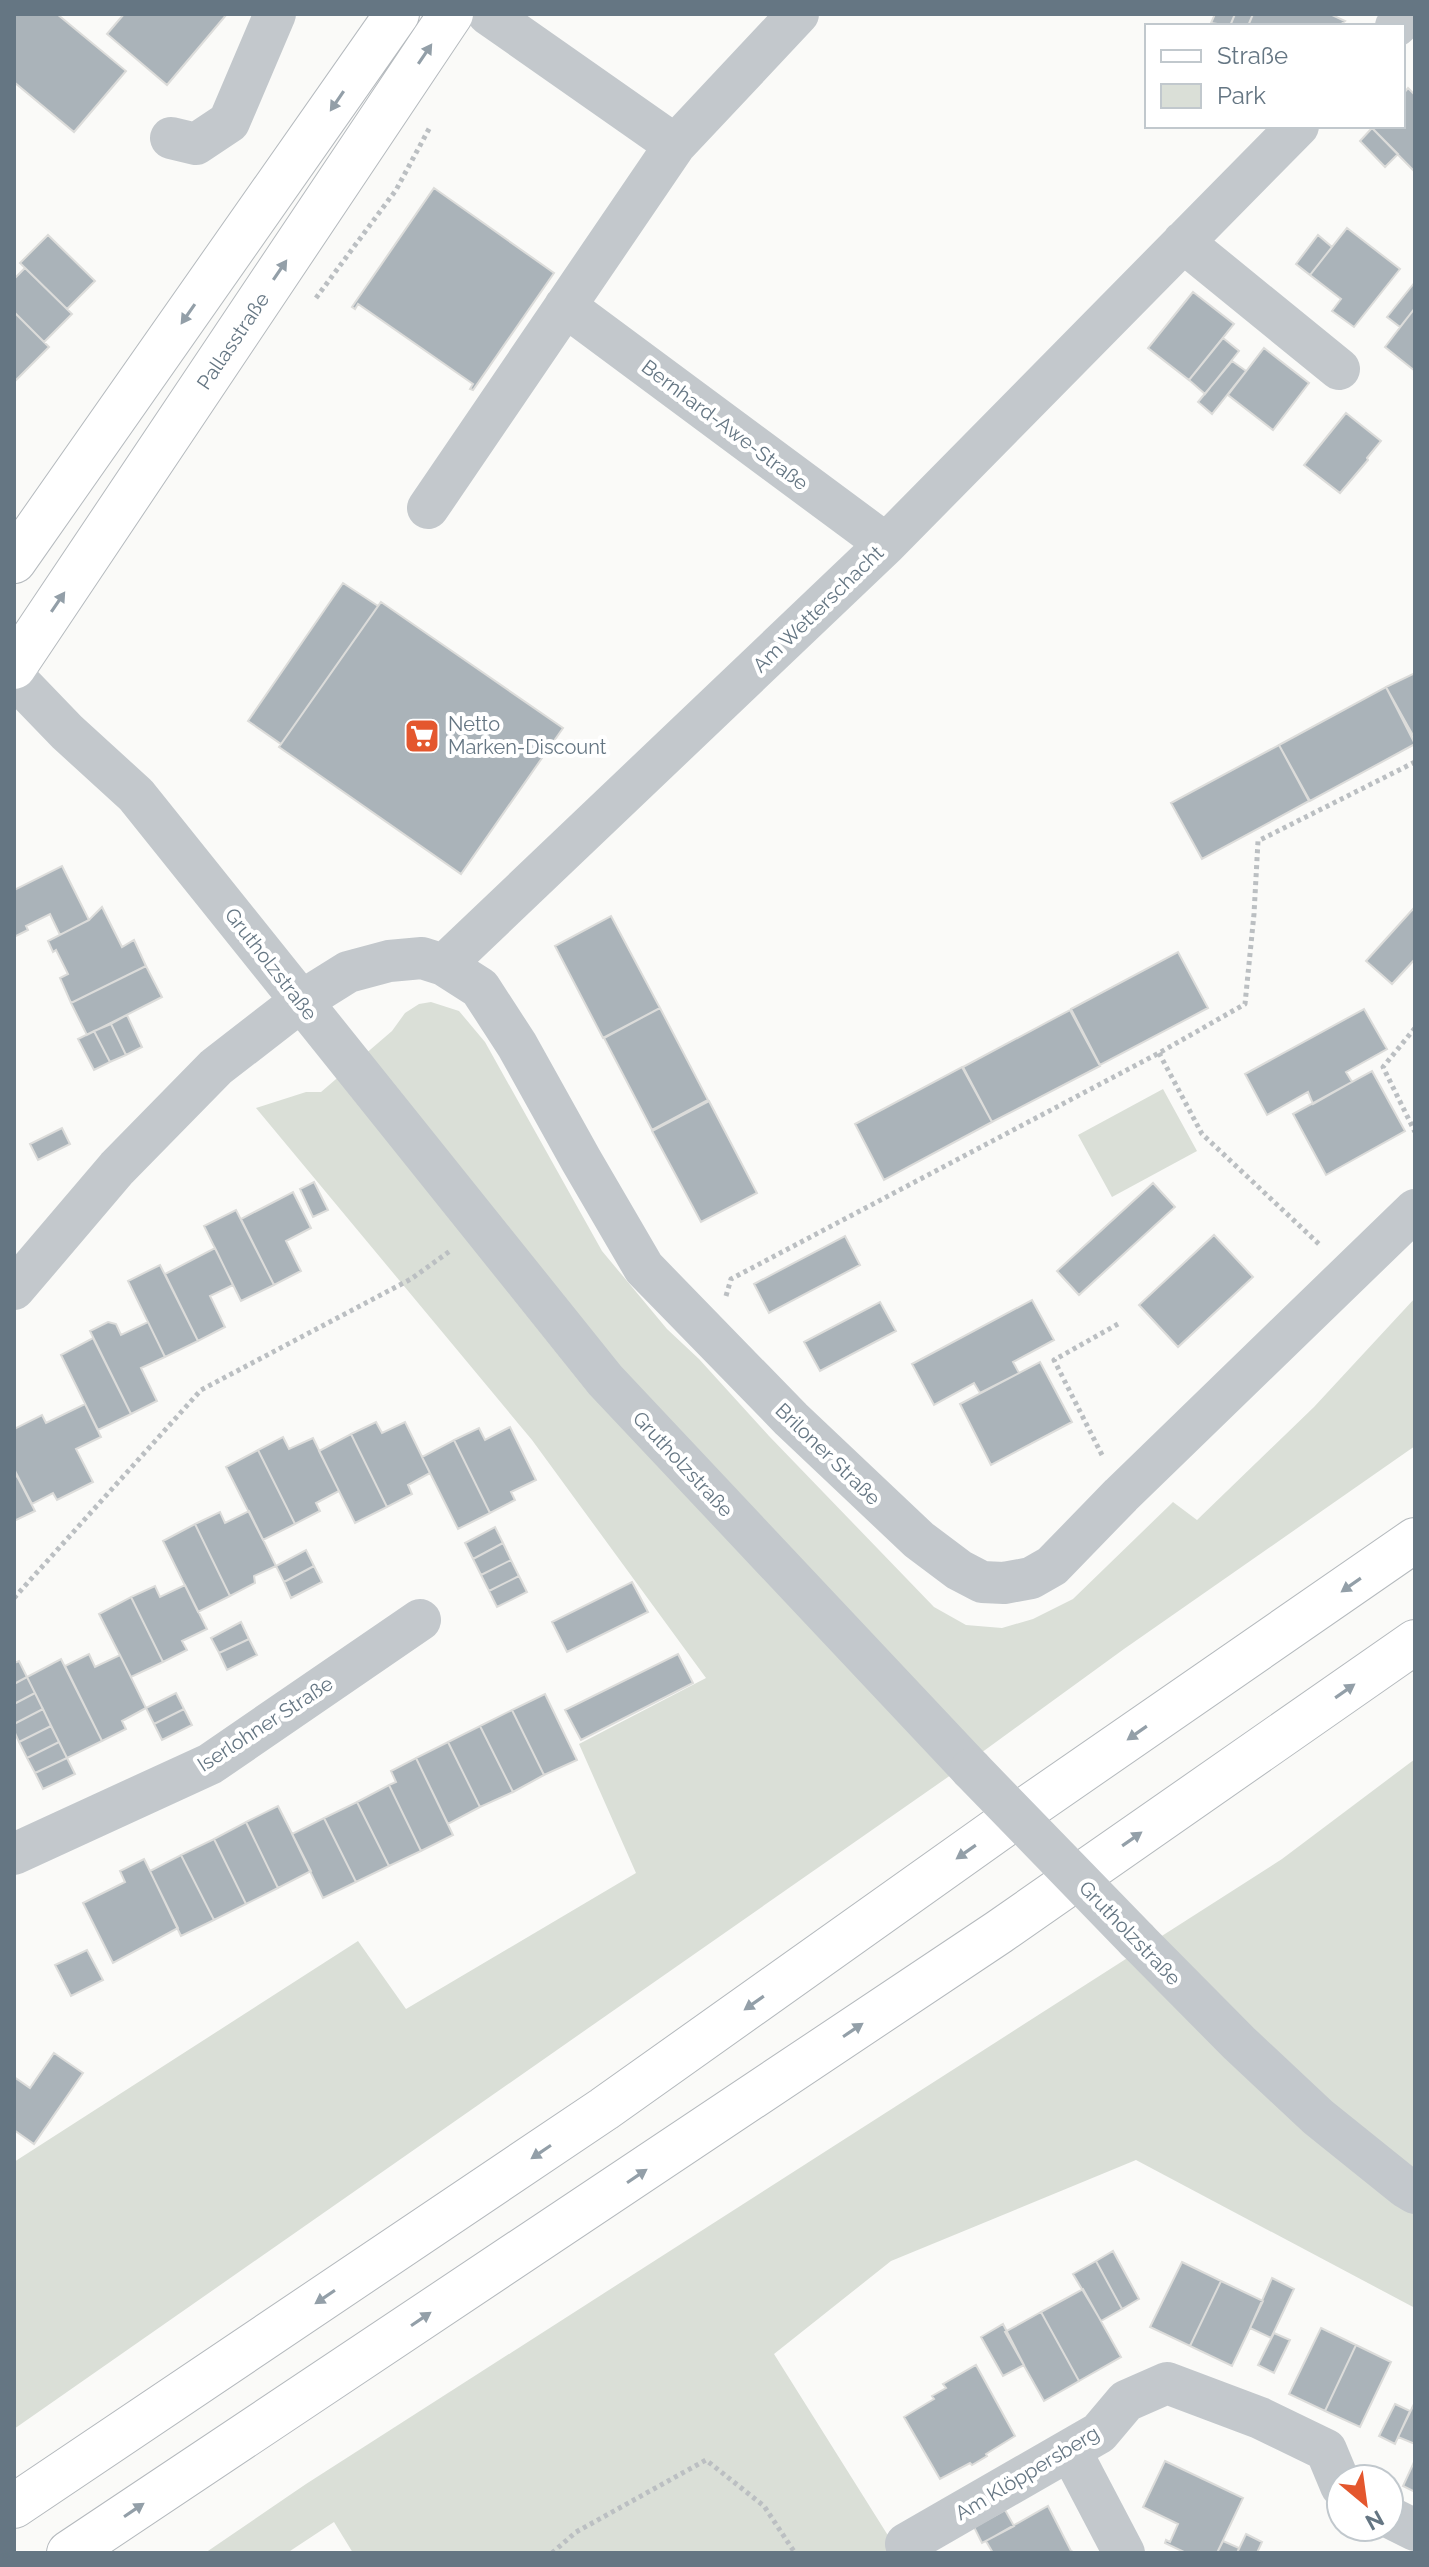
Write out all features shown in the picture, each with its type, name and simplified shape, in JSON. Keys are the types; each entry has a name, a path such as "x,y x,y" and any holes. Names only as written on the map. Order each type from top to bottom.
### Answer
{"main road":[{"name":"Pallasstraße","path":"14,667 451,14"},
{"path":"14,561 391,16"},
{"path":"14,2506 604,2109 1029,1807 1415,1540"},
{"path":"69,2553 999,1932 1415,1642"}],"street":[{"path":"171,138 196,144 229,122 275,14"},
{"path":"488,14 675,145"},
{"path":"428,508 675,145 798,14"},
{"name":"Am Wetterschacht","path":"444,965 886,544 1296,128"},
{"path":"1183,242 1339,369"},
{"name":"Bernhard-Awe-Straße","path":"565,306 886,544"},
{"name":"Grutholzstraße","path":"14,677 67,732 136,795 605,1380 971,1769 1239,2043 1318,2117 1415,2193"},
{"name":"Briloner Straße","path":"300,1002 348,972 389,961 422,958 444,965 480,988 517,1045 644,1268 871,1497 919,1540 959,1570 982,1582 1004,1583 1031,1578 1052,1566 1415,1210"},
{"path":"14,1289 117,1168 216,1067 300,1002"},
{"name":"Iserlohner Straße","path":"14,1854 210,1764 420,1620"},
{"name":"Am Klöppersberg","path":"906,2544 1099,2433 1126,2401 1167,2383 1260,2418 1326,2450 1331,2463"},
{"path":"1070,2450 1124,2553"}],"path":[{"path":"713,1339 731,1279 1159,1053 1245,1004 1258,841 1415,762"},
{"path":"1415,1028 1383,1067 1415,1132"},
{"path":"1159,1053 1202,1134 1349,1274"},
{"path":"14,1598 201,1390 411,1279"},
{"path":"1118,1324 1054,1360 1121,1495"},
{"path":"552,2553 576,2532 706,2460 764,2506 795,2553"}],"green space":[{"path":"431,1002 459,1011 485,1042 602,1251 667,1329 934,1607 966,1625 1002,1628 1033,1619 1073,1599 1173,1502 1197,1520 1314,1407 1415,1298 1415,1446 1124,1649 948,1777 14,2429 14,2162 358,1941 406,2009 636,1873 579,1744 706,1678 532,1440 256,1108 306,1092 321,1092 392,1031 405,1013 419,1004"},
{"path":"1163,1089 1197,1151 1112,1197 1078,1135"},
{"path":"1415,1759 1415,2308 1136,2160 891,2261 774,2354 899,2553 353,2553 334,2522 287,2553 205,2553 306,2484 1282,1859"}],"building":[{"path":"14,14 57,14 126,71 74,132 14,82"},
{"path":"124,14 227,14 167,85 107,34"},
{"path":"1215,14 1235,14 1231,24 1211,23"},
{"path":"1235,14 1253,14 1249,24 1231,24"},
{"path":"1253,14 1330,14 1345,21 1341,24 1249,24"},
{"path":"1408,88 1415,95 1415,172 1372,128 1405,128 1405,92"},
{"path":"1372,128 1398,154 1385,167 1360,141"},
{"path":"434,188 554,273 473,390 470,389 473,384 358,304 355,309 352,307"},
{"path":"1347,228 1400,269 1354,327 1332,311 1341,299 1310,275"},
{"path":"48,235 95,281 67,309 20,263"},
{"path":"1318,235 1332,247 1310,275 1296,264"},
{"path":"25,268 72,314 44,342 14,312 14,279"},
{"path":"1415,282 1415,308 1400,327 1387,317"},
{"path":"1193,292 1234,324 1189,380 1148,348"},
{"path":"1415,308 1415,371 1385,347"},
{"path":"14,312 49,347 14,382"},
{"path":"1223,338 1239,351 1205,394 1189,380"},
{"path":"1264,348 1309,383 1273,430 1228,395"},
{"path":"1232,361 1246,371 1212,414 1198,402"},
{"path":"1346,413 1381,441 1340,493 1304,465"},
{"path":"343,583 378,606 281,744 248,721"},
{"name":"Netto Marken-Discount","path":"381,602 563,728 461,874 279,747"},
{"path":"1415,673 1415,739 1386,687"},
{"path":"1386,687 1415,744 1310,801 1279,745"},
{"path":"1279,745 1309,801 1202,859 1171,803"},
{"path":"62,866 89,920 60,935 50,914 26,926 28,930 14,937 14,890"},
{"path":"102,907 122,947 134,940 146,966 71,1003 60,978 68,974 48,941 89,920"},
{"path":"1413,909 1415,959 1392,984 1366,961"},
{"path":"611,916 660,1008 603,1038 555,946"},
{"path":"1178,952 1208,1008 1100,1065 1071,1009"},
{"path":"146,966 162,997 87,1035 71,1003"},
{"path":"660,1008 708,1100 652,1130 604,1038"},
{"path":"1364,1009 1387,1049 1346,1072 1352,1082 1313,1104 1308,1092 1267,1115 1245,1074"},
{"path":"1070,1010 1100,1066 992,1122 963,1067"},
{"path":"127,1015 142,1047 126,1055 111,1024"},
{"path":"111,1024 126,1055 110,1062 94,1031"},
{"path":"94,1031 110,1062 94,1070 78,1039"},
{"path":"962,1067 992,1122 884,1180 855,1124"},
{"path":"1372,1071 1405,1131 1326,1175 1293,1114"},
{"path":"709,1101 757,1193 701,1222 652,1131"},
{"path":"62,1128 70,1144 38,1160 30,1144"},
{"path":"314,1182 328,1210 313,1217 300,1189"},
{"path":"1153,1183 1175,1207 1079,1295 1057,1271"},
{"path":"293,1192 311,1228 286,1241 301,1271 274,1285 241,1219"},
{"path":"236,1210 274,1285 241,1301 204,1226"},
{"path":"1214,1235 1253,1277 1178,1347 1139,1305"},
{"path":"845,1236 860,1265 769,1313 754,1284"},
{"path":"215,1248 233,1285 210,1296 225,1327 198,1341 165,1274"},
{"path":"160,1265 198,1341 165,1357 128,1281"},
{"path":"1032,1300 1054,1340 1013,1362 1019,1373 980,1393 974,1383 934,1405 912,1364"},
{"path":"880,1302 896,1331 820,1371 804,1342"},
{"path":"108,1322 116,1324 121,1335 148,1322 165,1357 141,1368 157,1401 131,1414 90,1331"},
{"path":"93,1338 131,1414 98,1430 61,1355"},
{"path":"1040,1362 1072,1422 991,1465 960,1404"},
{"path":"85,1404 101,1437 76,1449 93,1482 57,1500 53,1493 32,1504 14,1469 14,1429 42,1415 46,1423"},
{"path":"376,1422 382,1433 405,1422 430,1473 408,1485 412,1494 387,1507 351,1434"},
{"path":"510,1427 536,1480 511,1492 515,1500 490,1513 454,1440 479,1428 485,1440"},
{"path":"351,1434 387,1507 355,1523 319,1451"},
{"path":"283,1437 289,1449 313,1438 339,1491 316,1503 320,1511 295,1524 258,1450"},
{"path":"454,1440 490,1513 458,1529 422,1457"},
{"path":"258,1450 295,1524 263,1540 226,1467"},
{"path":"17,1476 35,1511 14,1521 14,1477"},
{"path":"249,1511 276,1566 254,1576 255,1583 230,1596 195,1524 220,1512 225,1523"},
{"path":"195,1524 230,1596 198,1612 163,1541"},
{"path":"495,1527 503,1543 473,1559 465,1543"},
{"path":"503,1543 511,1560 481,1575 473,1559"},
{"path":"306,1550 314,1566 284,1582 276,1566"},
{"path":"511,1560 519,1576 489,1591 481,1575"},
{"path":"314,1566 322,1582 291,1598 284,1582"},
{"path":"519,1576 527,1592 497,1607 489,1591"},
{"path":"632,1582 648,1612 567,1652 552,1622"},
{"path":"185,1585 207,1629 182,1641 187,1650 163,1662 131,1597 155,1586 160,1597"},
{"path":"131,1597 163,1662 131,1677 99,1614"},
{"path":"241,1622 249,1639 219,1653 211,1638"},
{"path":"249,1639 257,1655 227,1670 219,1653"},
{"path":"89,1654 95,1667 120,1655 146,1708 122,1721 126,1729 102,1741 65,1666"},
{"path":"678,1654 693,1683 581,1740 565,1710"},
{"path":"61,1659 102,1741 67,1758 27,1677"},
{"path":"19,1661 27,1677 14,1684 14,1663"},
{"path":"27,1677 35,1693 14,1704 14,1684"},
{"path":"35,1693 43,1709 14,1724 14,1704"},
{"path":"176,1693 184,1709 154,1724 146,1708"},
{"path":"545,1694 577,1760 544,1775 512,1710"},
{"path":"43,1709 51,1726 19,1742 14,1724"},
{"path":"184,1709 192,1725 162,1740 154,1724"},
{"path":"512,1710 544,1775 513,1792 480,1726"},
{"path":"51,1726 59,1742 27,1758 19,1742"},
{"path":"480,1726 513,1792 480,1807 448,1742"},
{"path":"59,1742 67,1758 35,1773 27,1758"},
{"path":"448,1742 480,1807 448,1824 416,1758"},
{"path":"67,1758 75,1774 43,1789 35,1773"},
{"path":"416,1758 453,1835 421,1851 389,1785 396,1782 391,1771"},
{"path":"389,1785 421,1851 389,1866 357,1802"},
{"path":"357,1802 389,1866 356,1882 324,1818"},
{"path":"278,1806 311,1871 278,1888 246,1822"},
{"path":"324,1818 356,1882 323,1898 292,1834"},
{"path":"246,1822 278,1888 246,1904 214,1839"},
{"path":"214,1839 246,1904 214,1920 181,1855"},
{"path":"181,1855 214,1920 181,1936 150,1871"},
{"path":"144,1859 178,1928 113,1963 83,1903 125,1882 120,1871"},
{"path":"87,1950 103,1980 71,1996 55,1965"},
{"path":"54,2053 83,2073 34,2144 14,2130 14,2077 30,2088"},
{"path":"1113,2251 1139,2299 1122,2309 1096,2261"},
{"path":"1096,2261 1122,2309 1101,2321 1073,2274"},
{"path":"1182,2262 1221,2281 1190,2346 1150,2327"},
{"path":"1272,2278 1294,2289 1271,2338 1250,2328"},
{"path":"1221,2281 1263,2301 1232,2366 1190,2346"},
{"path":"1083,2289 1121,2357 1079,2381 1041,2312"},
{"path":"1041,2312 1079,2381 1044,2401 1005,2332"},
{"path":"1003,2324 1024,2365 1003,2376 981,2337"},
{"path":"1321,2328 1356,2345 1325,2411 1289,2394"},
{"path":"1274,2333 1290,2340 1274,2373 1258,2365"},
{"path":"1356,2345 1391,2362 1360,2427 1325,2411"},
{"path":"976,2365 1015,2436 972,2465 970,2463 940,2479 904,2417 934,2399 932,2396 946,2388 943,2384"},
{"path":"1415,2402 1415,2444 1398,2437"},
{"path":"1395,2404 1410,2411 1395,2444 1379,2436"},
{"path":"1415,2460 1415,2492 1405,2487"},
{"path":"1165,2461 1243,2498 1217,2553 1186,2553 1165,2543 1166,2540 1170,2542 1178,2524 1143,2507"},
{"path":"1048,2506 1071,2551 1075,2553 993,2553 986,2541"},
{"path":"1005,2510 1014,2526 982,2543 974,2527"},
{"path":"1246,2534 1262,2542 1257,2553 1237,2553"},
{"path":"1223,2541 1239,2548 1237,2553 1217,2553"}],"place":[{"name":"Netto Marken-Discount","path":"422,736"}]}
